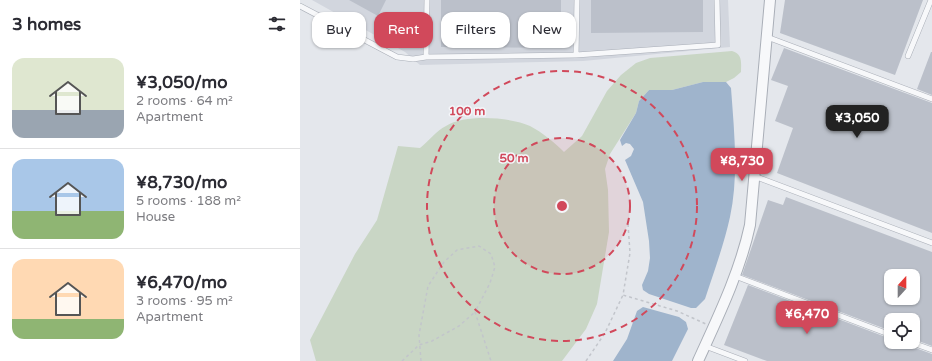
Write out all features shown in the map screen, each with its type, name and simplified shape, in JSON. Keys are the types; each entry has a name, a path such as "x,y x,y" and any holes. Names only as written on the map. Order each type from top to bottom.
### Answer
{"street":[{"path":"698,361 735,276 744,252 750,225 770,0"}],"lane":[{"path":"426,57 427,0"},
{"path":"576,55 577,0"},
{"path":"300,6 397,58 413,59 426,57 576,55 718,45 717,0"},
{"path":"908,56 931,0"},
{"path":"767,37 932,99"},
{"path":"754,176 932,243"},
{"path":"735,276 884,332"},
{"path":"705,346 745,361"},
{"path":"920,346 932,350"}],"path":[{"path":"586,361 605,334 623,295 630,253 628,224"},
{"path":"402,361 419,345 432,341 459,326 475,312 490,283 495,268 491,254 479,246 457,250 444,262 428,286 419,345 421,361"},
{"path":"623,295 677,311 713,327"},
{"path":"475,312 491,361"}],"shaded area":[{"path":"312,0 728,0 730,47 583,61 420,65 398,48 433,48 433,12 374,12 374,35 366,30 366,12 333,12"}],"green space":[{"path":"732,51 738,54 741,62 741,72 734,78 726,82 703,82 672,90 649,90 639,101 636,113 610,154 605,169 608,190 609,232 597,304 586,329 562,361 316,361 310,340 355,254 377,220 398,146 420,148 439,131 454,122 476,118 488,118 511,121 530,126 548,138 564,152 582,136 607,91 621,75 636,63 650,58"}],"water":[{"path":"703,82 726,82 731,88 735,169 733,201 728,227 719,258 705,299 696,308 691,308 649,294 643,290 642,285 648,271 650,258 649,241 643,202 625,160 631,156 634,149 630,144 626,143 622,146 620,140 636,113 639,101 649,90 672,90"},
{"path":"643,307 679,317 686,322 688,329 672,361 613,361 627,339 637,311"}],"building":[{"path":"349,0 386,0 380,12 374,12 374,14"},
{"path":"441,0 561,0 561,12 518,12 518,48 510,48 510,12 441,12"},
{"path":"591,0 703,0 703,32 591,33"},
{"path":"785,0 923,0 895,75 780,33"},
{"path":"784,48 932,103 932,233 777,173 793,128 775,121 788,86 771,80"},
{"path":"932,52 932,95 917,89"},
{"path":"786,197 932,252 932,346 920,342 920,313 884,313 884,328 742,275 768,200 783,205"},
{"path":"748,285 884,336 884,349 918,349 932,354 932,361 767,361 724,345"}]}
